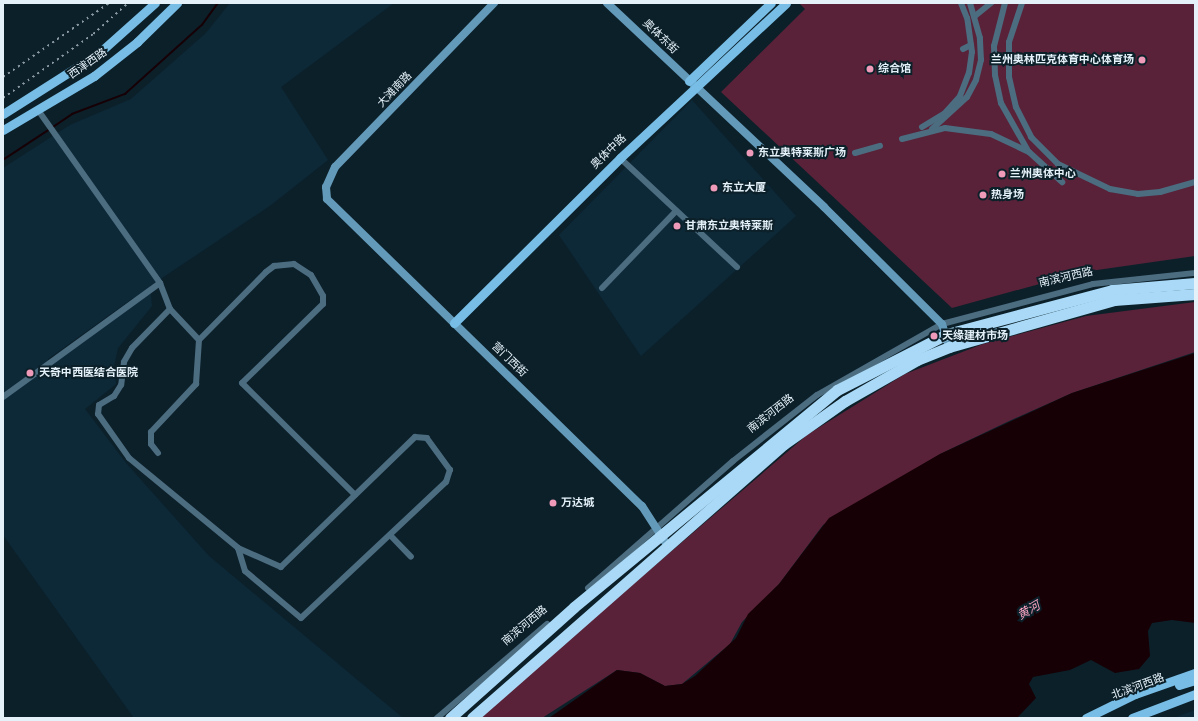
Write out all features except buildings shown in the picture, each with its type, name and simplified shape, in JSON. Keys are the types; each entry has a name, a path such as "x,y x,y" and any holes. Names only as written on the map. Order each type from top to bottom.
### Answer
{"highway":[{"name":"南滨河西路","path":"472,718 584,618 661,537 837,390 947,334 1112,290 1195,283"},
{"name":"南滨河西路","path":"450,718 573,605 661,537 824,414 918,360 949,347 1114,300 1195,294"}],"main road":[{"name":"西津西路","path":"3,114 98,53 155,3"},
{"name":"西津西路","path":"3,130 94,76 137,42 177,3"},
{"path":"689,81 771,3"},
{"name":"奥体中路","path":"454,323 620,158 786,3"},
{"path":"1086,718 1135,694 1195,673"},
{"name":"北滨河西路","path":"1090,718 1195,680"},
{"path":"1132,718 1195,694"}],"street":[{"name":"大滩南路","path":"327,199 326,187 335,168 494,3"},
{"name":"奥体东街","path":"607,3 824,207 942,324 947,334 949,347"},
{"path":"922,127 944,114 960,96 969,74 971,45 961,3"},
{"path":"931,130 963,102 976,80 981,60 975,16 970,3"},
{"path":"975,16 991,3"},
{"path":"1005,3 994,46 995,75 1001,103 1013,131 1030,152 1062,182"},
{"path":"1022,3 1009,42 1009,77 1016,107 1031,137 1058,164 1110,189 1152,193 1195,182"},
{"path":"963,49 971,45"},
{"path":"38,110 160,283 170,308 198,340"},
{"path":"902,139 931,130 969,129 991,134 1030,152"},
{"path":"855,153 880,146"},
{"path":"620,158 737,267"},
{"name":"营门西街","path":"327,199 642,506 661,537"},
{"path":"602,288 676,211"},
{"path":"158,453 151,444 151,432 196,384 198,340 274,266 294,264 311,275 323,296 321,307 242,383 355,495"},
{"name":"南滨河西路","path":"661,537 751,446 822,391 942,324 1093,284 1195,273"},
{"path":"3,398 160,283"},
{"path":"170,308 132,348 124,362 121,385 114,396 99,405 98,414 129,458 238,548 281,567 415,437 427,438 450,470 450,476 390,535 301,618 245,571 238,548"},
{"path":"390,535 411,557"},
{"path":"573,605 584,618"},
{"name":"南滨河西路","path":"437,718 573,605"}],"shaded area":[{"path":"230,3 394,3 281,87 328,160 271,205 150,286 152,306 118,348 114,366 116,384 85,409 126,463 209,556 403,718 134,718 3,535 3,168 70,125 131,99 206,33","holes":["134,298 49,362 48,359"]},
{"name":"兰州奥体中心","path":"799,3 1195,3 1195,256 1083,272 952,308 721,92 805,9"},
{"name":"甘肃东立奥特莱斯","path":"692,100 796,216 641,356 559,235"},
{"path":"1195,302 1195,352 1072,393 1007,422 940,454 823,525 779,584 742,622 730,644 682,684 665,686 640,673 617,670 542,718 477,718 807,435 905,374 983,344 1086,316"},
{"path":"1195,710 1195,718 1173,718"}],"water":[{"name":"黄河","path":"1195,353 1195,623 1172,620 1152,623 1148,631 1150,656 1139,669 1115,673 1091,660 1070,670 1033,677 1029,684 1036,698 1017,718 549,718 617,670 640,673 665,686 682,684 695,676 736,638 748,614 779,584 829,518 940,454 1072,393"}],"waterway":[{"path":"53,127 72,114 125,94 202,25 218,3"},
{"path":"3,160 50,129"}],"railway":[{"path":"3,77 109,3"},
{"path":"3,98 93,34 128,3"}],"place":[{"name":"兰州奥林匹克体育中心体育场","path":"1142,60"},
{"name":"综合馆","path":"870,69"},
{"name":"东立奥特莱斯广场","path":"750,153"},
{"name":"兰州奥体中心","path":"1002,174"},
{"name":"东立大厦","path":"714,188"},
{"name":"热身场","path":"983,195"},
{"name":"甘肃东立奥特莱斯","path":"677,226"},
{"name":"天缘建材市场","path":"934,336"},
{"name":"天奇中西医结合医院","path":"30,373"},
{"name":"万达城","path":"553,503"}]}
